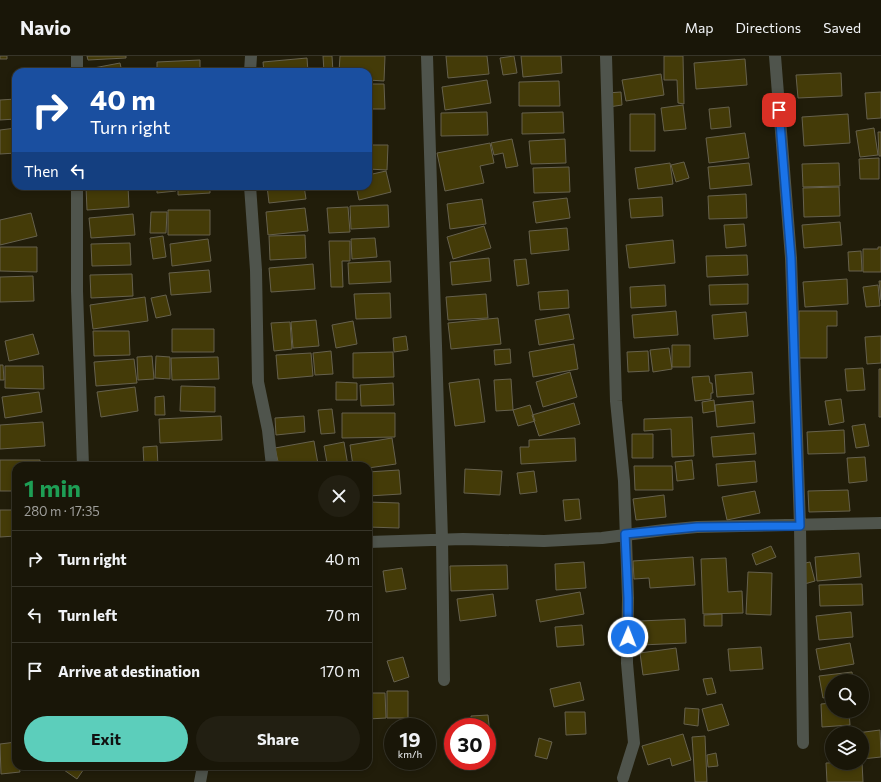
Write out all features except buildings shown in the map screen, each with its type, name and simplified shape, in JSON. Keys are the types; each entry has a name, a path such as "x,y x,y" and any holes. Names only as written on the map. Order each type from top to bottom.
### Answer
{"street":[{"path":"76,56 77,68"},
{"path":"250,68 251,56"},
{"path":"427,56 442,540 444,680"},
{"path":"606,56 616,401 624,481 628,598 627,663 634,743 623,778"},
{"path":"775,56 791,258 800,526 802,743"},
{"path":"77,190 77,291 83,462"},
{"path":"250,190 256,270 258,382 268,430 272,462"},
{"path":"372,542 463,539 544,541 602,538 625,534 697,527 800,526 881,523"}],"route":[{"path":"628,637 625,534 697,527 800,526 791,258 779,110"}]}
